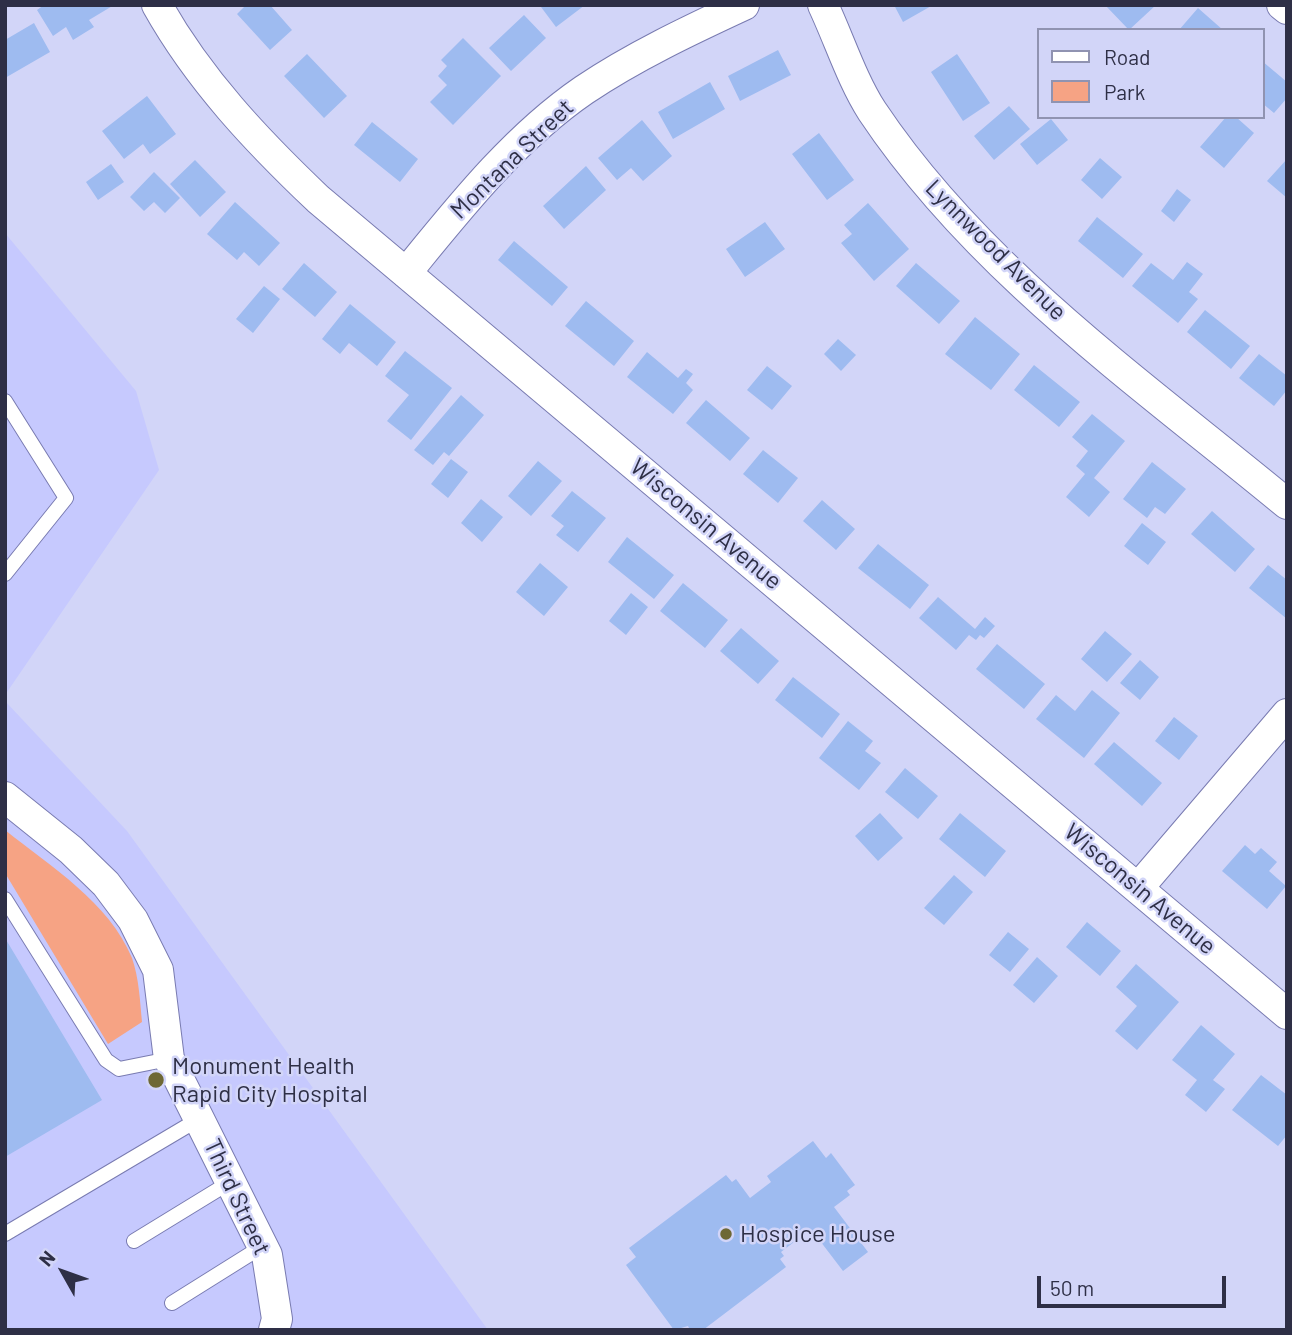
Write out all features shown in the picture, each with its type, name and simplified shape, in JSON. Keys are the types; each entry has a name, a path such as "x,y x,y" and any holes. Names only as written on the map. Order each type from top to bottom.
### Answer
{"street":[{"name":"Wisconsin Avenue","path":"157,5 173,33 222,101 263,146 318,199 1287,1014"},
{"name":"Montana Street","path":"406,273 471,194 553,114 584,90 638,59 744,5"},
{"name":"Lynnwood Avenue","path":"823,5 871,109 934,192 1029,291 1287,504"},
{"path":"1282,5 1287,9"},
{"path":"1139,887 1287,714"},
{"name":"Third Street","path":"5,797 80,858 106,884 133,920 158,970 169,1059 264,1246 276,1319 274,1329"}],"lane":[{"path":"5,401 66,498 5,574"},
{"path":"5,899 106,1060 120,1069 169,1059"},
{"path":"9,1230 199,1119"},
{"path":"134,1241 232,1181"},
{"path":"172,1303 264,1246"}],"shaded area":[{"path":"5,233 136,391 159,470 5,695"},
{"name":"Monument Health Rapid City Hospital","path":"5,701 127,831 488,1330 5,1330"}],"green space":[{"path":"5,830 94,903 122,938 132,958 138,982 142,1022 108,1044 5,873"}],"building":[{"path":"44,5 114,5 89,20 94,27 73,40 66,27 53,36 37,10"},
{"path":"246,5 270,5 292,30 270,50 237,14"},
{"path":"585,5 556,27 541,7"},
{"path":"894,5 933,5 903,22"},
{"path":"1105,5 1156,5 1131,28 1127,28"},
{"path":"1198,8 1221,28 1181,28"},
{"path":"524,15 546,38 511,71 489,48"},
{"path":"34,23 50,52 5,78 5,40"},
{"path":"463,38 501,76 453,125 430,102 447,85 438,76 447,66 441,60"},
{"path":"778,50 791,75 740,101 728,76"},
{"path":"307,54 347,96 324,118 284,76"},
{"path":"957,54 990,103 963,121 931,72"},
{"path":"1264,63 1287,82 1287,98 1274,113 1264,105"},
{"path":"710,82 725,109 673,139 658,112"},
{"path":"147,96 176,134 150,154 143,144 124,159 102,131"},
{"path":"1009,106 1030,129 994,160 974,136"},
{"path":"1051,119 1068,140 1037,165 1020,144"},
{"path":"1224,119 1238,119 1254,133 1224,168 1200,147"},
{"path":"642,120 672,156 643,181 631,168 617,180 598,158"},
{"path":"372,122 418,159 400,182 354,145"},
{"path":"819,133 854,180 827,200 792,154"},
{"path":"1100,158 1122,177 1102,199 1081,180"},
{"path":"1287,159 1287,198 1267,181"},
{"path":"195,160 226,192 200,217 170,184"},
{"path":"111,164 124,182 98,200 86,182"},
{"path":"586,166 606,190 564,229 543,206"},
{"path":"154,172 180,198 165,213 154,202 144,211 130,197"},
{"path":"1177,189 1191,200 1174,222 1161,211"},
{"path":"235,202 280,243 259,266 244,252 237,260 207,234"},
{"path":"868,203 909,249 874,281 841,243 852,234 844,225"},
{"path":"1097,217 1143,254 1123,278 1078,241"},
{"path":"765,222 785,249 745,277 726,249"},
{"path":"514,241 568,287 552,306 498,260"},
{"path":"1187,262 1203,274 1189,292 1198,299 1178,323 1132,286 1151,263 1173,280"},
{"path":"304,263 337,292 315,317 282,289"},
{"path":"916,263 960,301 939,324 896,286"},
{"path":"264,286 280,299 253,333 236,319"},
{"path":"586,301 634,341 614,366 565,326"},
{"path":"350,304 396,342 377,366 349,343 340,354 322,339"},
{"path":"1205,310 1250,346 1231,369 1187,332"},
{"path":"975,317 1020,354 991,390 945,354"},
{"path":"838,339 856,355 841,371 824,354"},
{"path":"405,351 452,388 411,440 387,421 409,395 385,376"},
{"path":"647,352 678,378 686,369 693,374 686,383 693,390 673,414 627,377"},
{"path":"1259,354 1287,376 1287,390 1274,406 1239,378"},
{"path":"1034,365 1080,402 1059,427 1014,390"},
{"path":"767,366 792,386 772,410 747,390"},
{"path":"461,395 484,415 449,456 444,452 433,465 414,450"},
{"path":"706,400 750,438 730,461 686,423"},
{"path":"1092,414 1125,441 1094,478 1110,492 1089,517 1066,497 1085,474 1076,466 1088,451 1072,437"},
{"path":"763,450 798,478 778,503 743,474"},
{"path":"451,459 468,472 448,498 431,484"},
{"path":"538,461 562,481 531,516 508,496"},
{"path":"1152,462 1186,489 1165,514 1155,507 1147,518 1123,499"},
{"path":"572,491 606,518 578,552 556,535 564,526 551,516"},
{"path":"481,499 503,517 482,542 461,523"},
{"path":"822,500 855,529 836,550 803,521"},
{"path":"1212,511 1255,549 1235,572 1191,534"},
{"path":"1142,523 1166,542 1148,565 1124,546"},
{"path":"627,537 674,575 654,599 608,562"},
{"path":"878,544 929,585 910,609 858,568"},
{"path":"540,563 568,587 544,616 516,592"},
{"path":"1268,565 1287,580 1287,619 1249,588"},
{"path":"683,583 728,620 705,648 660,611"},
{"path":"631,593 648,607 626,635 609,621"},
{"path":"938,597 975,629 985,617 995,626 984,638 980,635 976,640 969,635 956,650 919,618"},
{"path":"741,628 779,661 758,684 720,651"},
{"path":"1105,631 1132,654 1107,682 1081,659"},
{"path":"997,644 1045,684 1024,709 976,669"},
{"path":"1140,660 1159,677 1140,700 1120,683"},
{"path":"793,677 840,714 822,738 775,700"},
{"path":"1092,690 1120,713 1084,758 1036,719 1056,695 1075,711"},
{"path":"1174,717 1198,736 1179,760 1155,741"},
{"path":"848,721 873,741 865,751 881,763 859,790 819,758"},
{"path":"1114,742 1162,783 1142,806 1094,764"},
{"path":"905,768 938,796 918,819 885,792"},
{"path":"880,813 903,838 878,861 855,836"},
{"path":"960,813 1006,851 985,877 939,839"},
{"path":"1245,845 1255,854 1261,848 1277,862 1269,871 1286,886 1267,909 1222,871"},
{"path":"954,875 973,892 944,925 924,908"},
{"path":"1087,922 1121,951 1100,976 1066,947"},
{"path":"1008,932 1029,949 1010,972 989,955"},
{"path":"5,938 102,1100 5,1157"},
{"path":"1037,957 1058,976 1034,1003 1013,985"},
{"path":"1136,964 1179,1002 1137,1050 1115,1031 1137,1006 1116,987"},
{"path":"1201,1025 1235,1054 1213,1080 1225,1089 1206,1112 1185,1095 1197,1080 1172,1060"},
{"path":"1261,1075 1287,1095 1287,1135 1278,1146 1232,1110"},
{"name":"Hospice House","path":"813,1141 826,1158 831,1153 855,1185 847,1191 850,1195 834,1207 868,1252 843,1271 814,1233 810,1236 807,1232 781,1252 784,1256 780,1259 786,1267 703,1330 690,1330 688,1326 674,1330 626,1265 636,1257 629,1248 726,1175 732,1182 736,1179 750,1198 771,1182 767,1176"}],"place":[{"name":"Monument Health Rapid City Hospital","path":"156,1080"},
{"name":"Hospice House","path":"726,1234"}]}
